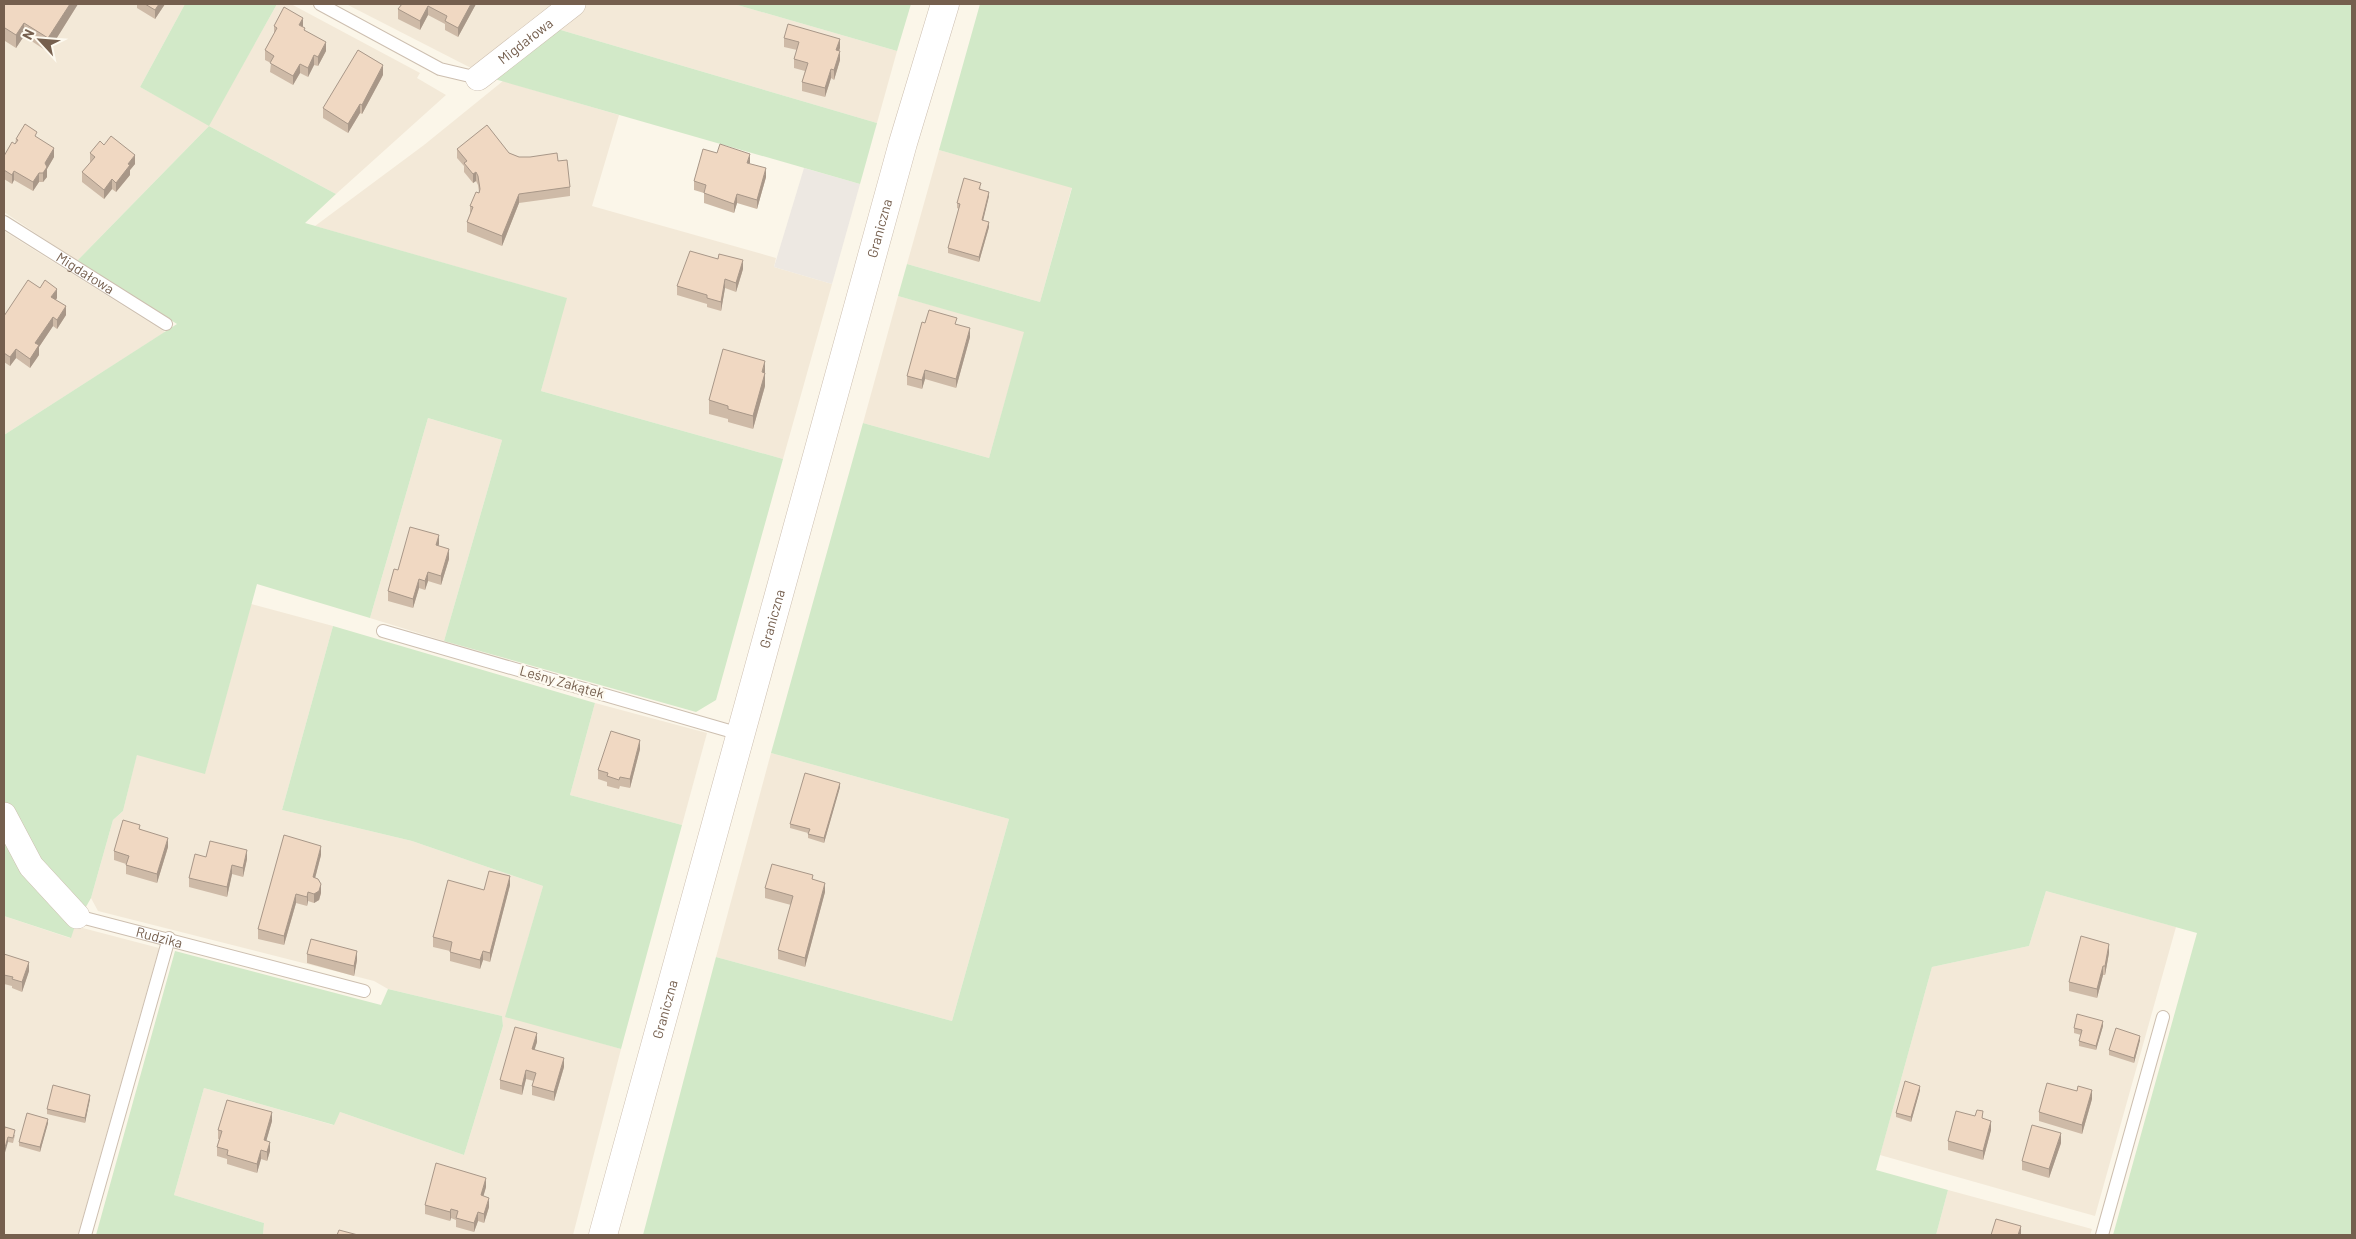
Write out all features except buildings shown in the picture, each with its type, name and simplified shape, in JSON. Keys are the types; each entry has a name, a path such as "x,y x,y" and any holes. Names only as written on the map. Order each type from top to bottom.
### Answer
{"street":[{"name":"Migdałowa","path":"478,78 573,4"},
{"name":"Graniczna","path":"603,1235 903,143 945,4"},
{"name":"Rudzika","path":"4,815 31,866 77,916"}],"lane":[{"path":"320,4 440,69 478,78"},
{"name":"Migdałowa","path":"4,222 166,324"},
{"name":"Leśny Zakątek","path":"383,630 740,734"},
{"name":"Rudzika","path":"77,916 169,938 364,991"},
{"path":"85,1235 169,938"},
{"path":"2102,1235 2164,1017"}],"shaded area":[{"path":"4,4 185,4 140,87 209,125 277,4 291,4 420,73 417,78 446,95 336,194 209,126 77,261 4,212"},
{"path":"346,4 556,4 473,69"},
{"path":"585,4 734,4 897,51 877,123 554,28"},
{"path":"503,81 619,115 592,206 776,258 774,267 832,284 783,459 541,391 566,298 315,226 424,145"},
{"path":"939,150 1072,187 1040,302 907,264"},
{"path":"804,168 860,184 832,284 774,267"},
{"path":"4,231 165,332 4,435"},
{"path":"898,296 1025,331 989,458 863,423"},
{"path":"428,418 502,440 444,641 370,618"},
{"path":"251,604 333,626 282,810 412,841 543,886 506,1016 621,1049 573,1235 263,1235 264,1223 174,1195 204,1088 333,1125 340,1112 464,1155 503,1026 502,1016 388,989 374,981 98,911 91,898 113,820 123,811 137,754 205,773"},
{"path":"595,703 707,733 682,825 570,795"},
{"path":"771,753 1009,819 952,1021 716,957"},
{"path":"2046,891 2176,927 2095,1216 1880,1155 1932,967 2029,946"},
{"path":"4,916 70,938 75,926 159,948 78,1235 4,1235"},
{"path":"1948,1190 2092,1229 2090,1235 1936,1235"}],"green space":[{"path":"185,4 277,4 209,126 140,87"},
{"path":"734,4 911,4 897,51"},
{"path":"980,4 2352,4 2352,1235 2113,1235 2197,933 2046,891 2029,946 1932,967 1876,1170 1948,1190 1936,1235 643,1235 716,957 952,1021 1009,819 771,753 863,423 989,458 1024,332 898,296 907,264 1040,302 1072,188 939,150"},
{"path":"554,28 877,123 860,184 491,78"},
{"path":"209,126 336,194 305,223 567,298 541,391 783,459 716,700 696,712 444,641 502,440 428,418 370,618 257,584 205,774 137,755 123,811 113,820 91,898 75,926 71,938 4,916 4,435 177,324 77,261"},
{"path":"333,626 595,703 570,795 682,825 621,1049 505,1017 543,886 412,841 282,810"},
{"path":"175,951 381,1005 388,989 502,1016 503,1026 464,1155 340,1112 334,1125 204,1088 174,1195 264,1223 263,1235 96,1235"}]}
